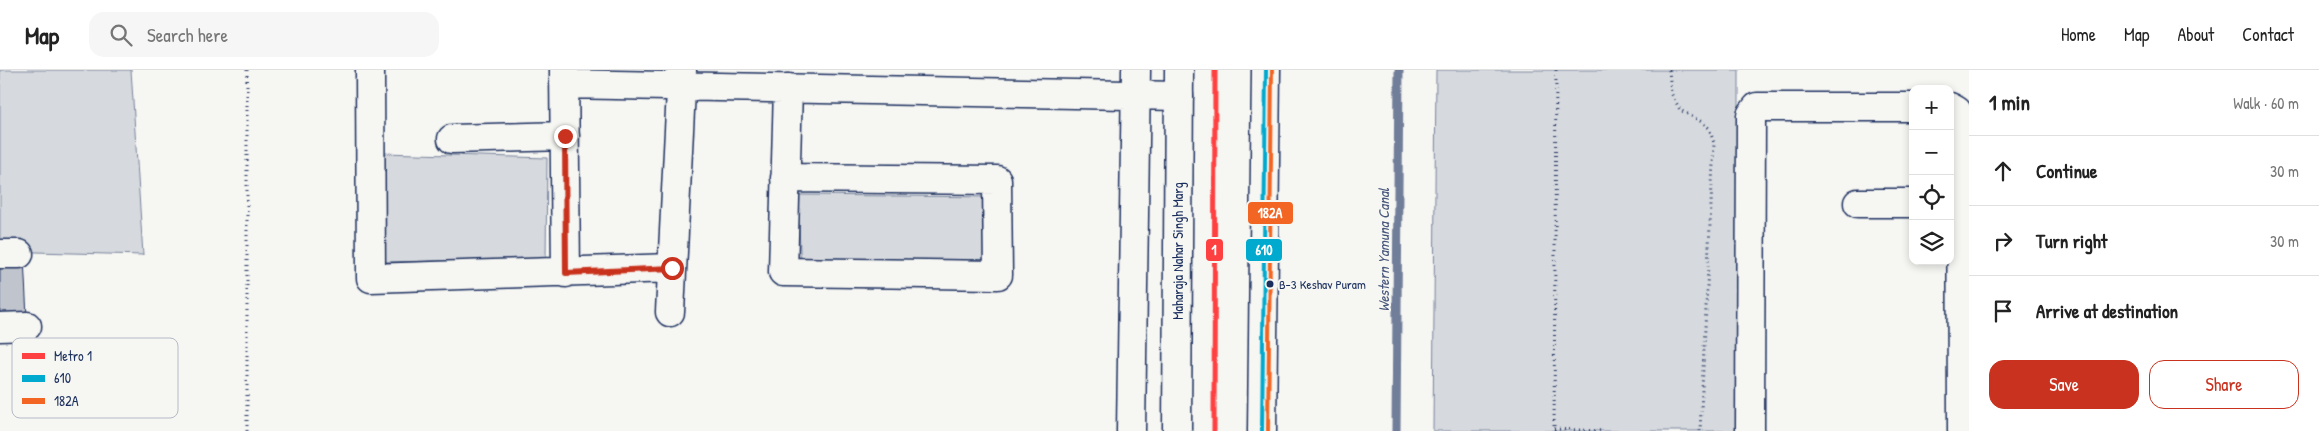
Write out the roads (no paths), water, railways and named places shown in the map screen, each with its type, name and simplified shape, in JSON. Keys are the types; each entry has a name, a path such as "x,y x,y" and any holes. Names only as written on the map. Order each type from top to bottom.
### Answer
{"street":[{"path":"370,70 371,278 672,268"},
{"path":"1262,431 1266,70"},
{"path":"566,273 564,77 682,78 788,88 994,81 1179,83"},
{"path":"670,312 682,78"},
{"path":"1131,431 1136,83"},
{"name":"Maharaja Nahar Singh Marg","path":"1177,431 1179,83"},
{"path":"786,178 997,180 998,275 783,272 788,88"},
{"path":"1750,431 1751,115 1757,107 1909,107"},
{"path":"1954,109 1961,118 1956,202 1966,360 1962,431"},
{"path":"452,139 565,136"},
{"path":"1858,203 1909,202"},
{"path":"0,328 27,326"}],"waterway":[{"name":"Western Yamuna Canal","path":"1396,431 1399,70"}],"metro line":[{"name":"1","path":"1214,431 1215,70"}],"place":[{"name":"B-3 Keshav Puram","path":"1270,284"}]}
